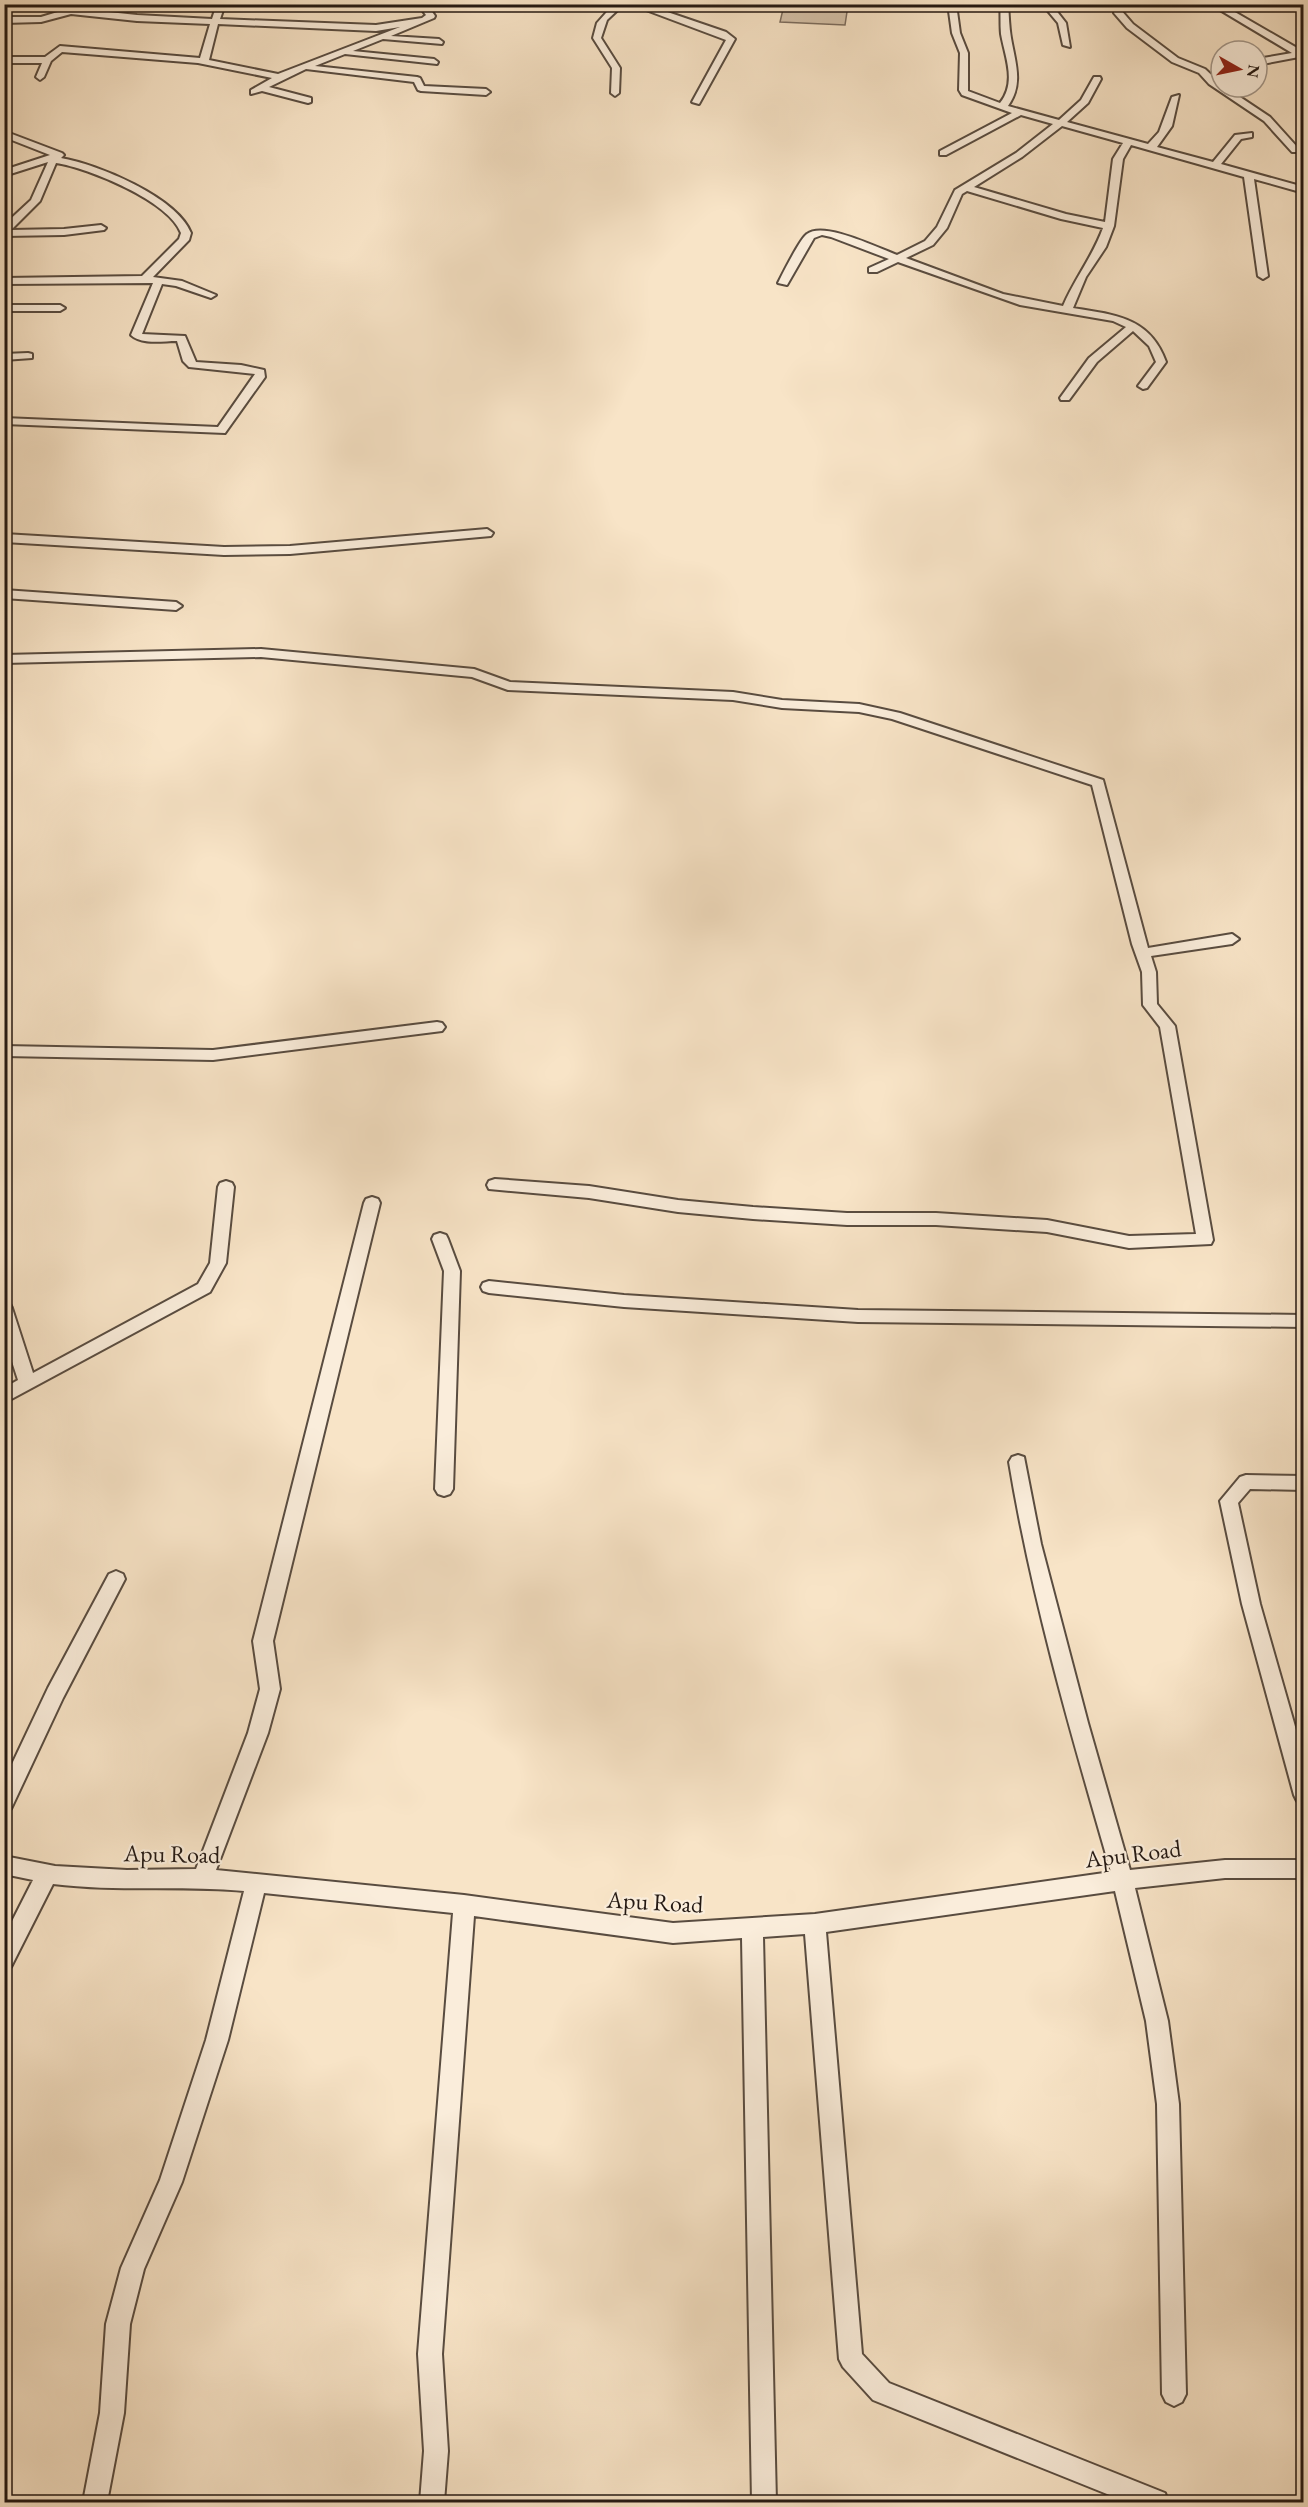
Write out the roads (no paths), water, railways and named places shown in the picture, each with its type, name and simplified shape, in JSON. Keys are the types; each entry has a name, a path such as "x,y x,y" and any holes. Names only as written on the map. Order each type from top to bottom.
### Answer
{"street":[{"path":"204,63 206,48 221,4"},
{"path":"308,99 258,90 279,77 424,20 431,16 423,6 425,4"},
{"path":"615,93 616,68 597,38 596,32 604,19 620,4"},
{"path":"634,4 723,34 731,39 696,102"},
{"path":"952,4 956,33 964,53 963,90 971,96 1128,143 1304,190"},
{"path":"1002,107 1010,98 1014,81 1005,30 1004,4"},
{"path":"1046,4 1062,23 1067,45"},
{"path":"1214,4 1301,55"},
{"path":"4,20 28,21 54,17 64,11 137,18 376,28 424,20"},
{"path":"1117,11 1130,26 1175,60 1207,71 1212,82 1267,119 1294,150"},
{"path":"40,77 47,60 60,49 65,36"},
{"path":"381,38 439,42"},
{"path":"60,49 244,68 279,77"},
{"path":"344,52 434,62"},
{"path":"1269,60 1301,55"},
{"path":"4,60 47,60"},
{"path":"307,67 417,80 421,88 486,92"},
{"path":"873,270 914,252 936,236 942,228 952,200 965,186 1002,166 1060,123 1085,102 1097,79"},
{"path":"1149,148 1160,141 1165,132 1176,97"},
{"path":"942,153 1020,112"},
{"path":"4,134 56,158 80,165 142,194 176,215 186,233 184,240 145,279"},
{"path":"1215,166 1238,137 1249,135"},
{"path":"1068,310 1081,277 1101,247 1109,226 1118,159 1128,143"},
{"path":"4,173 56,158"},
{"path":"4,232 35,201 46,180 46,173 56,158"},
{"path":"1249,175 1263,276"},
{"path":"965,186 1064,217 1109,226"},
{"path":"4,232 64,232 101,228"},
{"path":"783,283 803,246 814,233 827,233 999,296 1115,318 1133,326 1155,344 1161,362 1143,386"},
{"path":"4,280 159,280 211,295"},
{"path":"4,421 221,431 260,378 261,372 241,368 193,365 188,361 181,338 141,338 136,335 159,280"},
{"path":"4,308 60,308"},
{"path":"1065,398 1093,360 1133,326"},
{"path":"4,357 28,356"},
{"path":"4,538 105,546 224,551 291,550 487,533"},
{"path":"4,594 176,606"},
{"path":"4,659 261,653 474,673 508,686 733,696 782,704 859,708 895,716 1098,783 1149,972 1150,1005 1167,1026 1205,1240 1129,1242 1047,1226 936,1219 847,1219 753,1213 678,1206 589,1192 495,1185"},
{"path":"1143,953 1232,939"},
{"path":"4,1051 213,1055 437,1027"},
{"path":"4,1396 204,1288 218,1263 226,1187"},
{"path":"203,1878 258,1733 270,1689 263,1641 372,1203"},
{"path":"440,1239 452,1271 444,1489"},
{"path":"489,1287 624,1301 858,1316 1304,1321"},
{"path":"4,1308 27,1382"},
{"path":"1018,1462 1035,1555 1078,1723 1123,1880 1157,2021 1168,2104 1174,2394"},
{"path":"1304,1483 1246,1482 1229,1501 1254,1614 1304,1796"},
{"path":"4,1803 55,1694 116,1579"},
{"name":"Apu Road","path":"4,1865 47,1874 127,1879 203,1878 255,1883 464,1905 673,1933 815,1924 1123,1880 1225,1869 1304,1869"},
{"path":"4,1960 47,1874"},
{"path":"96,2502 112,2413 118,2324 133,2268 171,2182 217,2040 255,1883"},
{"path":"432,2502 436,2451 430,2354 464,1905"},
{"path":"815,1924 851,2359 881,2392 1156,2502"},
{"path":"752,1927 764,2502"}]}
